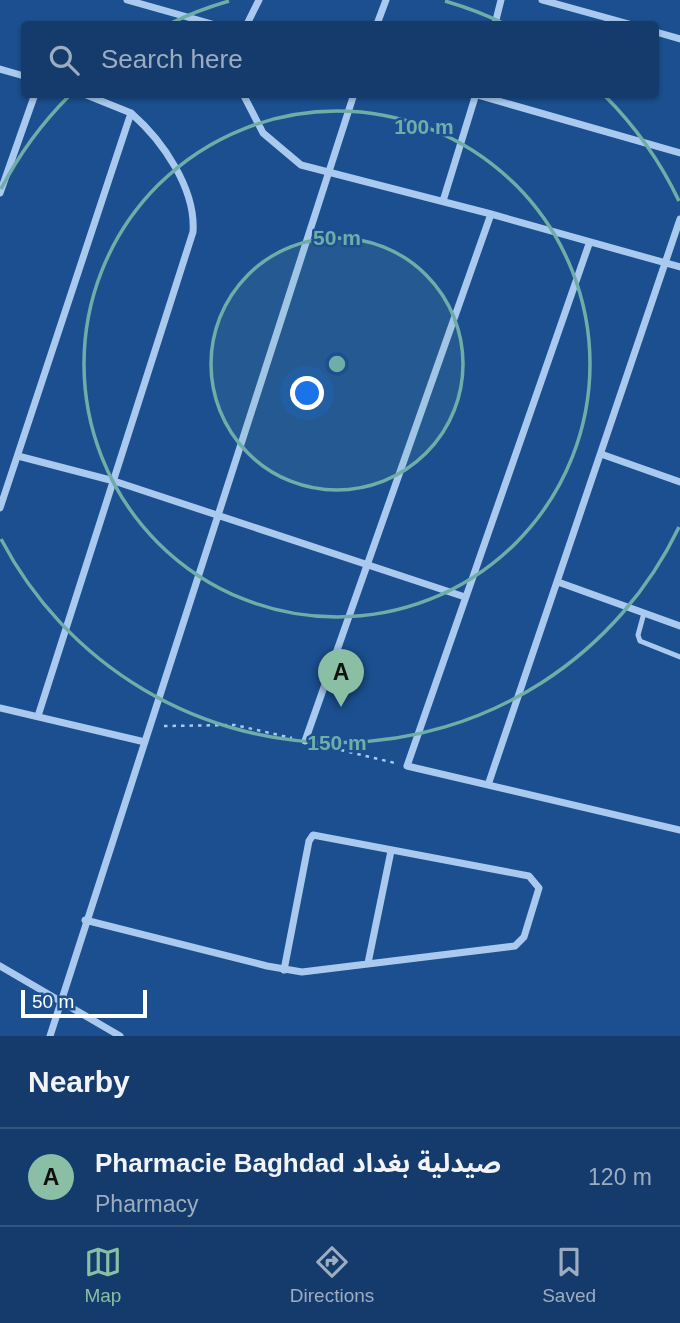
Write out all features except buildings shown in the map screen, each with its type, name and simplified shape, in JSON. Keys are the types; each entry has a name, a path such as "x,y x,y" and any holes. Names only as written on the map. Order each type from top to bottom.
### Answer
{"street":[{"path":"127,0 201,21"},
{"path":"248,21 259,0"},
{"path":"378,21 386,0"},
{"path":"496,21 501,0"},
{"path":"542,0 618,21"},
{"path":"659,33 680,39"},
{"path":"0,69 21,75"},
{"path":"0,192 34,98"},
{"path":"38,716 193,232 192,201 147,126 131,113 94,98"},
{"path":"245,98 254,121 275,146 301,165 443,201 589,244 680,267"},
{"path":"50,1036 85,920 353,98"},
{"path":"443,201 474,98"},
{"path":"486,98 680,153"},
{"path":"0,508 131,113"},
{"path":"305,741 491,214"},
{"path":"488,785 680,219"},
{"path":"589,244 407,766 680,830"},
{"path":"601,454 680,482"},
{"path":"18,456 114,481 465,597"},
{"path":"558,583 680,626"},
{"path":"0,708 145,742"},
{"path":"85,920 284,970 302,972 515,946 524,937 539,888 530,876 313,835 309,841 284,970"},
{"path":"368,963 391,851"},
{"path":"0,966 120,1036"}],"lane":[{"path":"644,613 638,635 640,641 680,657"}],"path":[{"path":"150,726 235,725 407,766"}],"place":[{"name":"Pharmacie Baghdad صيدلية بغداد","path":"341,707"}]}
